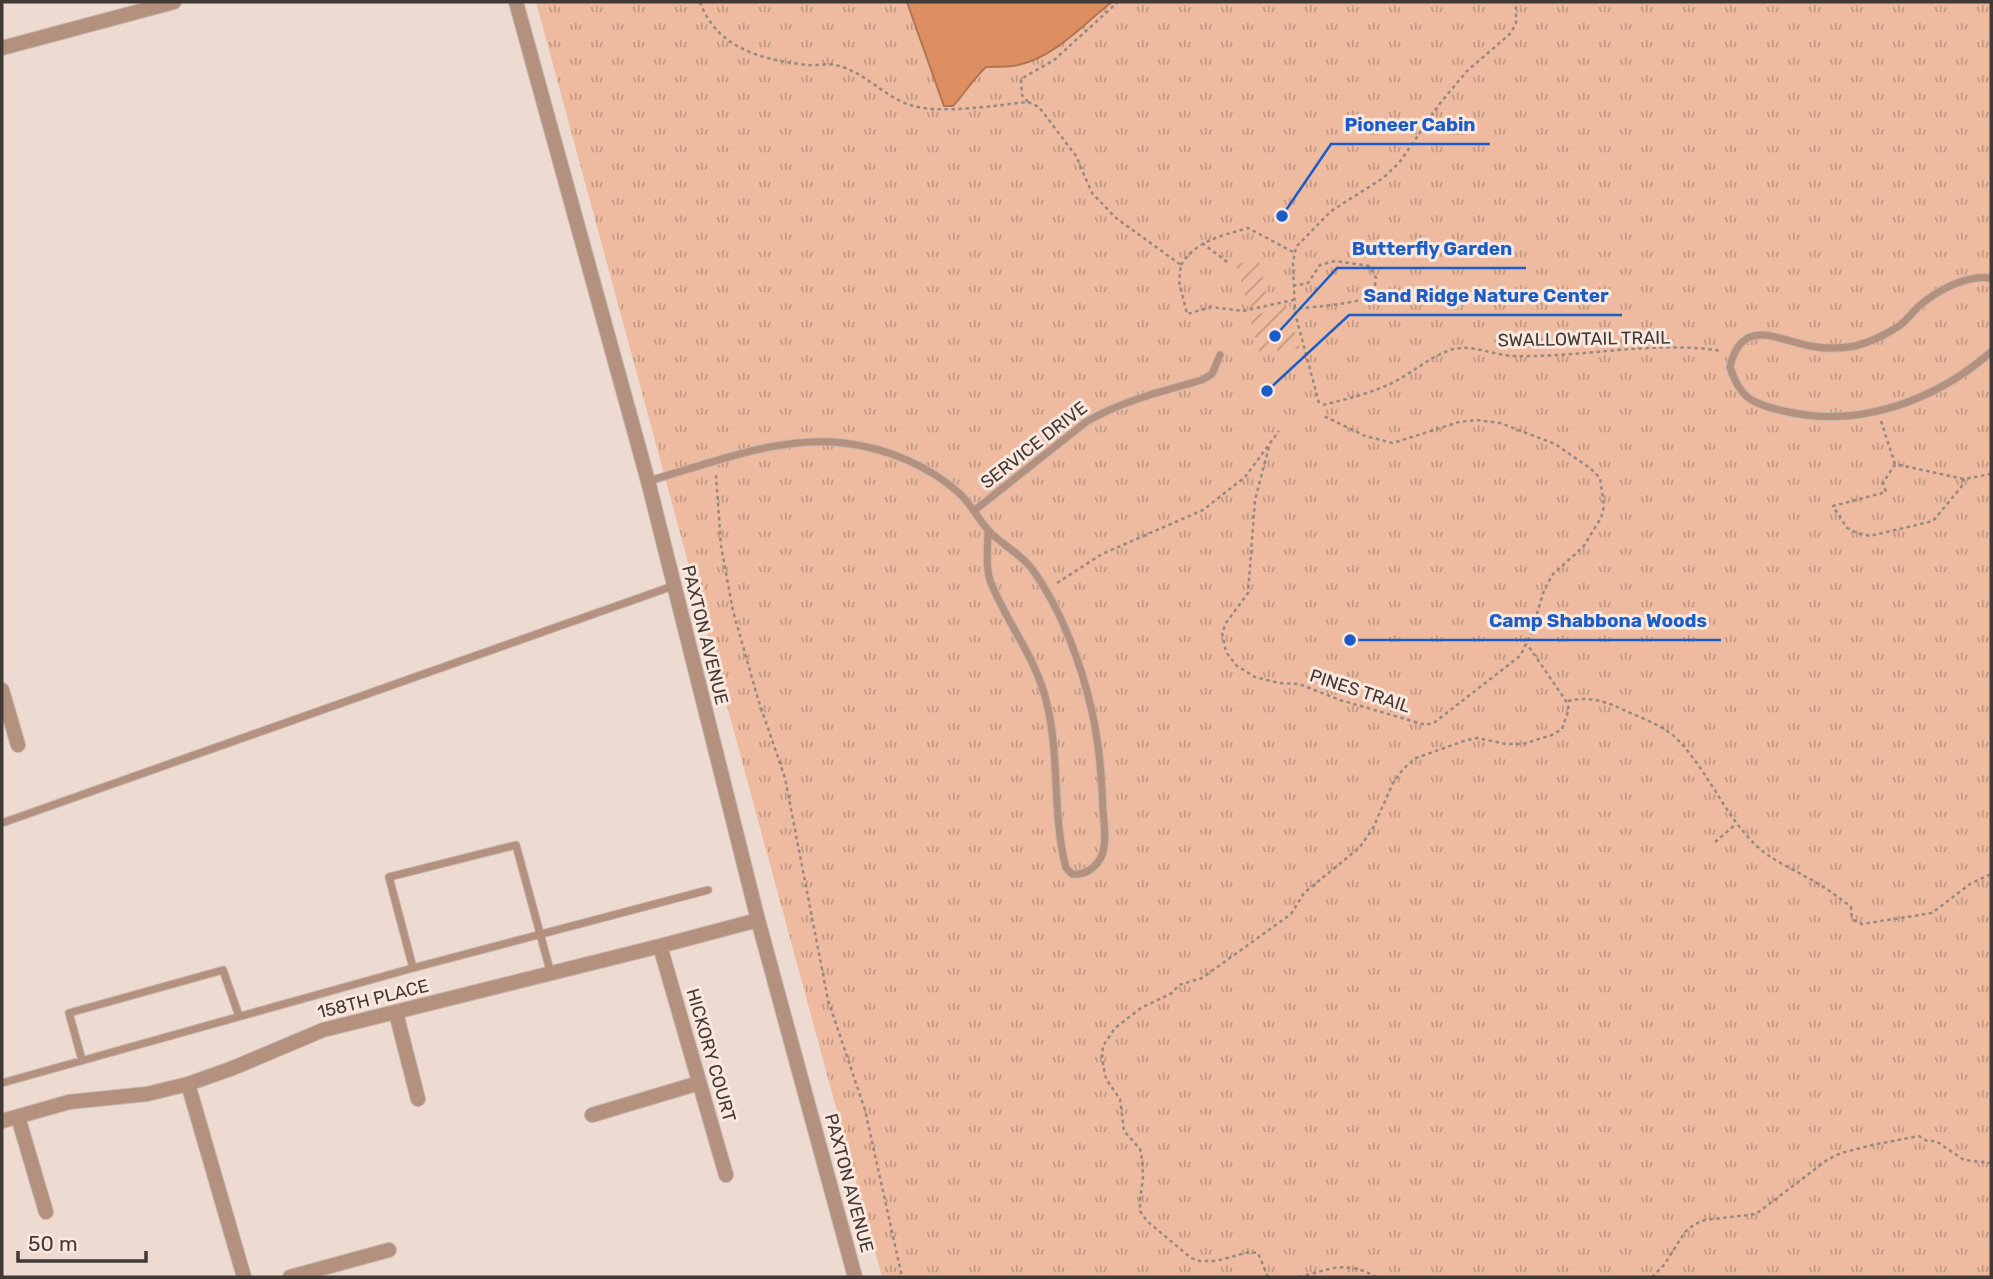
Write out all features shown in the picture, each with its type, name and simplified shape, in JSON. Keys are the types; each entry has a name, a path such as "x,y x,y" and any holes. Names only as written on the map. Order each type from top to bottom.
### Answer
{"street":[{"path":"2,48 174,2"},
{"name":"PAXTON AVENUE","path":"516,2 648,481 758,920 855,1277"},
{"path":"2,690 18,745"},
{"name":"158TH PLACE","path":"2,1121 69,1102 147,1094 188,1084 323,1030 758,920"},
{"name":"HICKORY COURT","path":"660,946 726,1175"},
{"path":"396,1013 418,1099"},
{"path":"592,1115 699,1083"},
{"path":"188,1084 244,1277"},
{"path":"18,1117 47,1212"},
{"path":"290,1277 389,1250"}],"lane":[{"path":"1991,278 1971,278 1954,285 1920,306 1894,329 1871,341 1853,346 1816,347 1767,334 1746,339 1737,346 1730,368 1739,390 1757,404 1813,416 1843,417 1878,411 1931,393 1991,352"},
{"name":"SERVICE DRIVE","path":"975,510 1086,422 1131,400 1202,380 1212,374 1220,355"},
{"path":"648,481 789,444 818,441 846,443 909,460 959,493 975,510 988,530 1024,560 1045,590 1082,671 1098,733 1105,848 1095,866 1089,872 1079,875 1072,874 1066,868 1063,855 1057,817 1055,747 1046,700 1026,648 990,581 988,530"},
{"path":"2,822 673,586"},
{"path":"413,968 389,877 516,845 551,974"},
{"path":"2,1083 413,968 708,890"},
{"path":"82,1060 69,1013 223,970 239,1016"}],"path":[{"path":"700,2 706,18 720,34 738,47 765,57 810,65 834,65 855,72 910,105 939,109 1028,102"},
{"path":"1118,2 1054,60 1021,79 1022,95 1028,102 1040,107 1076,156 1092,193 1116,218 1181,265"},
{"path":"1293,286 1308,283 1320,265 1335,261 1369,267 1376,278 1371,296 1344,304 1294,309 1293,286 1296,247 1331,211 1384,178 1399,163 1441,102 1467,71 1511,33 1516,23 1516,2"},
{"path":"1293,300 1243,311 1211,307 1187,314 1179,281 1181,265 1188,253 1202,243 1248,228 1295,253"},
{"path":"1202,243 1230,264"},
{"name":"SWALLOWTAIL TRAIL","path":"1294,309 1321,404 1392,383 1448,350 1461,347 1514,356 1638,348 1703,348 1734,354"},
{"path":"1878,411 1895,464 1884,483 1886,492 1833,506 1847,528 1870,536 1933,521 1962,486 1964,479"},
{"name":"PINES TRAIL","path":"1269,447 1255,500 1248,593 1226,622 1222,633 1226,652 1237,666 1255,677 1279,683 1299,684 1340,700 1426,726 1446,715 1520,656 1527,644 1544,590 1553,574 1583,547 1601,518 1604,506 1600,478 1555,444 1500,423 1476,420 1459,422 1393,443 1365,436 1324,416"},
{"path":"1045,590 1102,554 1203,510 1245,477 1279,431"},
{"path":"714,463 721,547 733,611 758,699 785,778 828,1000 865,1110 902,1277"},
{"path":"1895,464 1964,479 1991,474"},
{"path":"1268,1277 1258,1253 1249,1252 1216,1261 1200,1261 1191,1258 1147,1222 1140,1211 1143,1178 1140,1149 1124,1131 1121,1099 1106,1079 1102,1059 1103,1046 1115,1028 1141,1008 1172,993 1179,985 1202,978 1291,914 1304,893 1360,847 1373,828 1393,783 1403,769 1416,758 1476,738 1506,744 1523,744 1562,729 1569,709 1566,701 1527,644"},
{"path":"1566,701 1587,698 1606,701 1674,736 1688,751 1736,824 1761,850 1851,907 1851,916 1862,924 1932,914 1970,884 1991,874"},
{"path":"1715,842 1736,824"},
{"path":"1652,1277 1664,1265 1685,1231 1695,1224 1705,1220 1756,1214 1827,1160 1841,1153 1919,1136 1927,1141 1936,1141 1964,1160 1991,1163"},
{"path":"1300,1277 1340,1267 1358,1267 1376,1277"}],"green space":[{"path":"536,2 1991,2 1991,1277 882,1277"},
{"path":"1259,261 1269,303 1248,308 1236,263"},
{"path":"1290,306 1300,348 1278,354 1277,349 1260,354 1249,316"}],"shaded area":[{"path":"907,2 1112,2 1068,39 1044,55 1014,66 986,67 953,106 944,106"}],"place":[{"name":"Pioneer Cabin","path":"1282,216"},
{"name":"Butterfly Garden","path":"1275,336"},
{"name":"Sand Ridge Nature Center","path":"1267,391"},
{"name":"Camp Shabbona Woods","path":"1350,640"}]}
